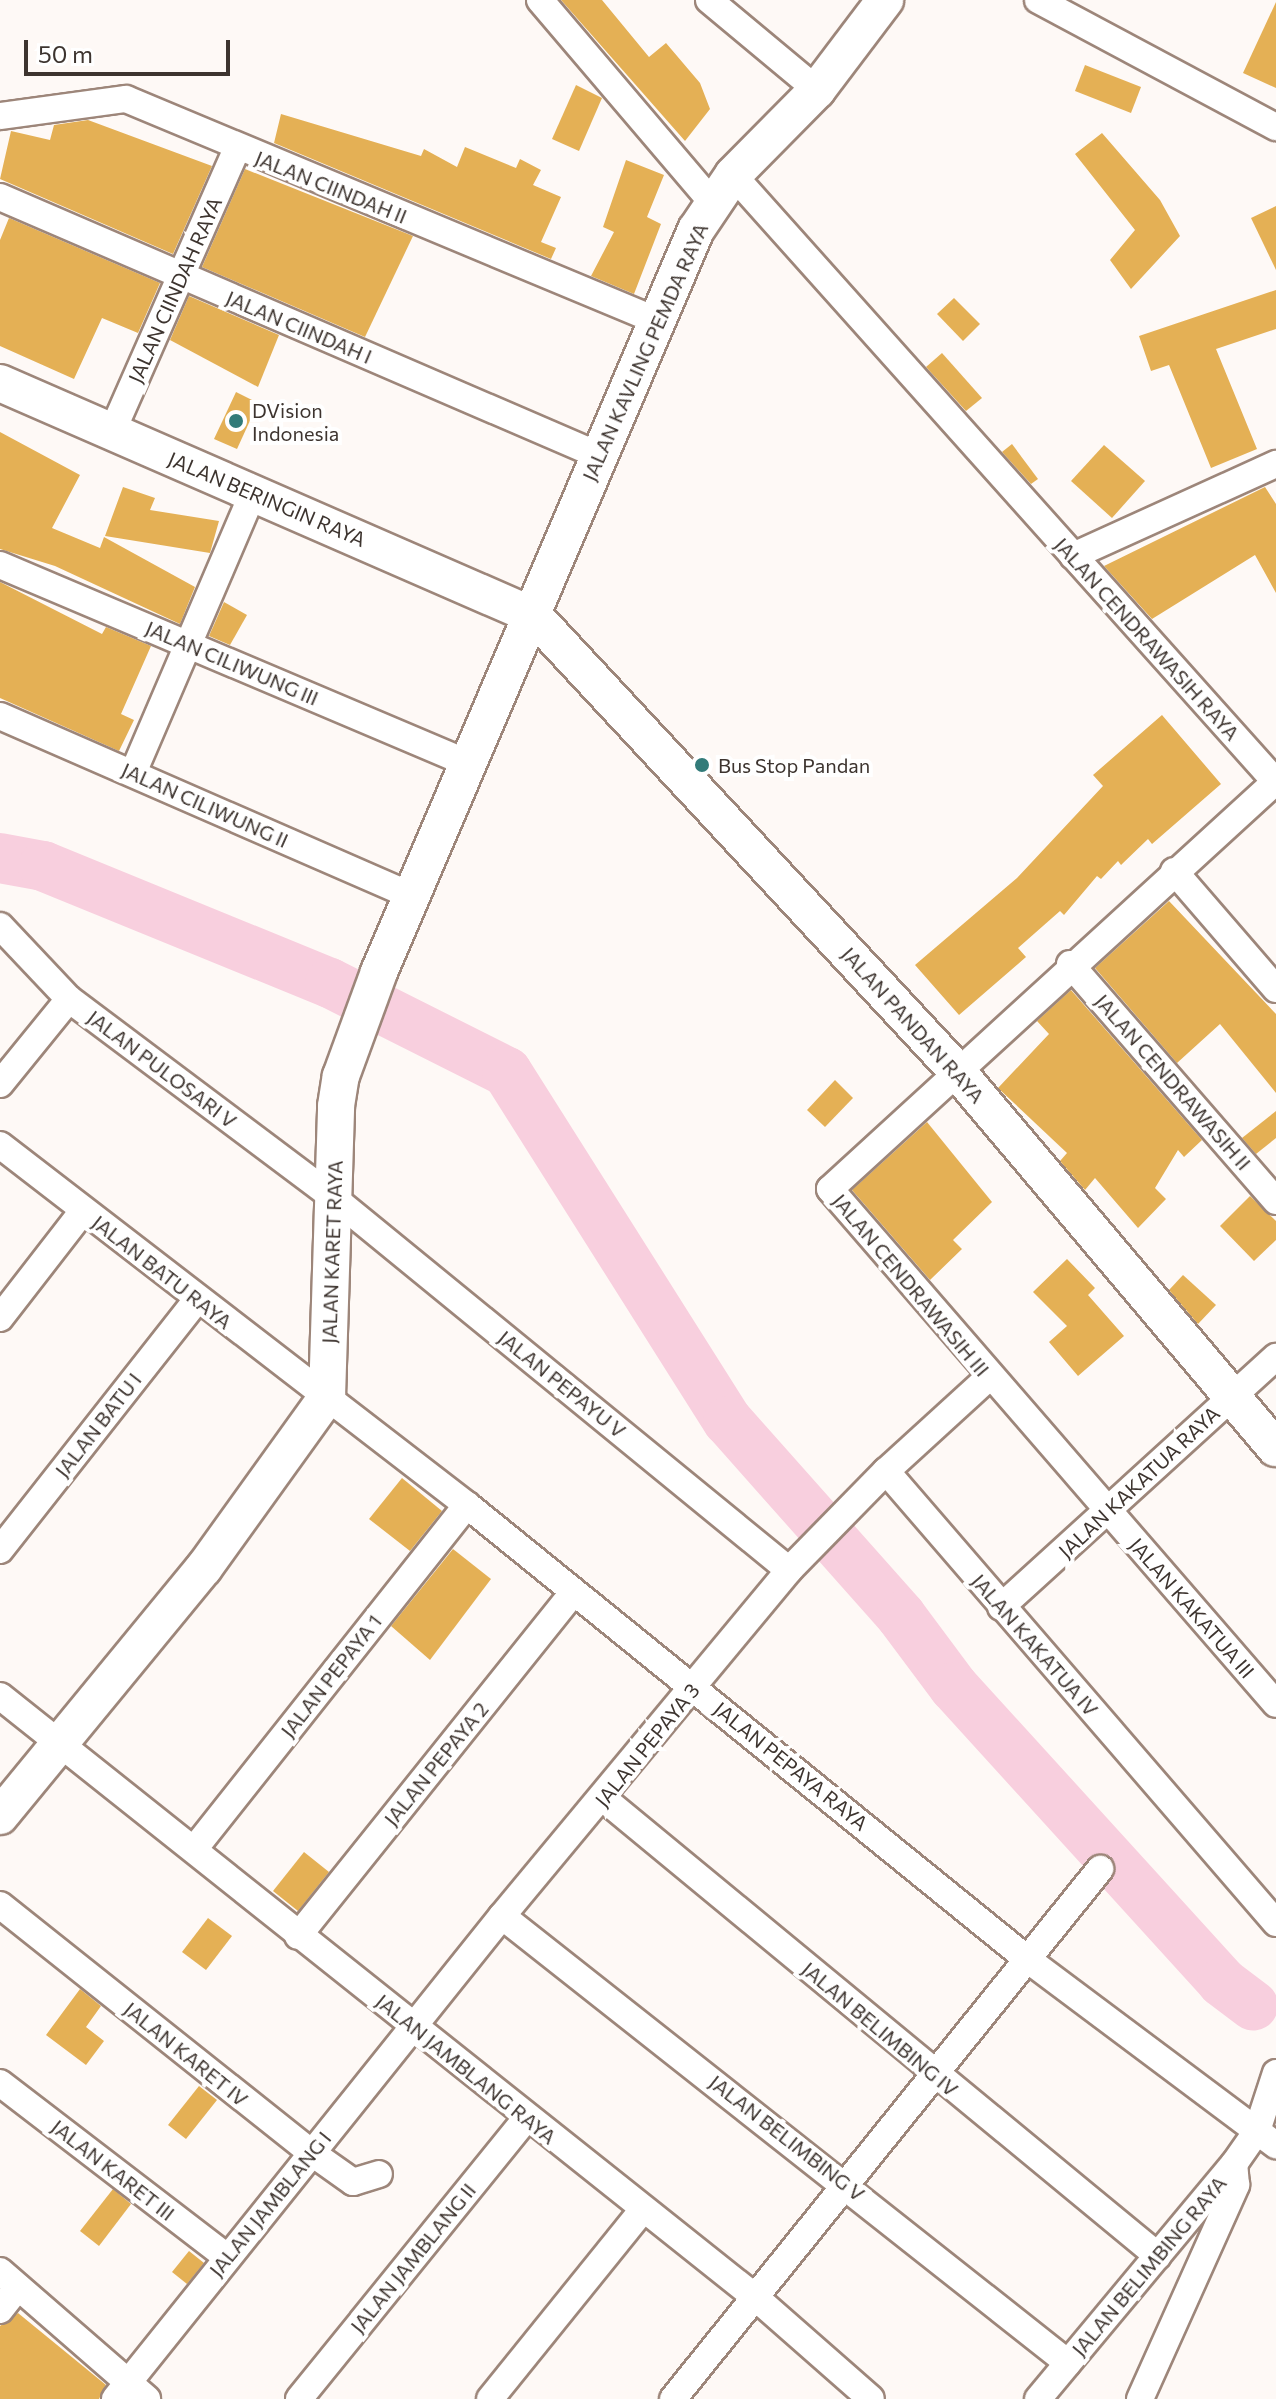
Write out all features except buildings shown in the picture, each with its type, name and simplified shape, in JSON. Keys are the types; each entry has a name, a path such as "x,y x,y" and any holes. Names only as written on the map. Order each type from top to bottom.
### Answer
{"street":[{"name":"JALAN CENDRAWASIH RAYA","path":"540,0 1073,556 1276,782 1070,964 956,1070"},
{"path":"709,0 817,90"},
{"name":"JALAN KAVLING PEMDA RAYA","path":"534,616 655,320 723,189 817,90 885,0"},
{"path":"1038,0 1276,127"},
{"name":"JALAN CIINDAH II","path":"0,116 119,98 655,320"},
{"name":"JALAN CIINDAH RAYA","path":"112,432 237,148"},
{"name":"JALAN CIINDAH I","path":"0,197 598,455"},
{"name":"JALAN BERINGIN RAYA","path":"0,383 534,616"},
{"path":"1073,556 1276,464"},
{"path":"133,773 253,493"},
{"name":"JALAN CILIWUNG III","path":"0,565 465,762"},
{"name":"JALAN KARET RAYA","path":"327,1397 336,1106 355,1037 410,895 465,762 534,616"},
{"name":"JALAN PANDAN RAYA","path":"534,616 956,1070 1276,1448"},
{"name":"JALAN CILIWUNG II","path":"0,716 410,895"},
{"path":"1174,871 1276,989"},
{"name":"JALAN PULOSARI V","path":"0,926 69,999 335,1199"},
{"name":"JALAN CENDRAWASIH II","path":"1070,964 1276,1201"},
{"path":"0,1084 69,999"},
{"name":"JALAN CENDRAWASIH III","path":"956,1070 830,1189 988,1378 1109,1512"},
{"name":"JALAN BATU RAYA","path":"0,1145 197,1300 327,1397"},
{"name":"JALAN PEPAYU V","path":"335,1199 789,1570"},
{"path":"0,1318 83,1211"},
{"name":"JALAN BATU I","path":"0,1550 197,1300"},
{"name":"JALAN KAKATUA RAYA","path":"1001,1607 1276,1357"},
{"path":"886,1471 988,1378"},
{"path":"0,1816 204,1568 327,1397"},
{"name":"JALAN PEPAYA RAYA","path":"327,1397 694,1687 1027,1959 1267,2138"},
{"name":"JALAN PEPAYA 3","path":"413,2025 604,1799 789,1570 886,1471"},
{"name":"JALAN KAKATUA IV","path":"886,1471 1276,1923"},
{"name":"JALAN PEPAYA 1","path":"195,1848 467,1505"},
{"name":"JALAN KAKATUA III","path":"1109,1512 1276,1704"},
{"name":"JALAN PEPAYA 2","path":"298,1936 573,1593"},
{"name":"JALAN JAMBLANG RAYA","path":"0,1696 195,1848 298,1936 413,2025 641,2212 755,2297 860,2395"},
{"name":"JALAN BELIMBING IV","path":"604,1799 1158,2256"},
{"path":"673,2399 1100,1869"},
{"name":"JALAN KARET IV","path":"0,1905 312,2153 353,2182 379,2174"},
{"name":"JALAN BELIMBING V","path":"502,1916 846,2184 1068,2363"},
{"name":"JALAN JAMBLANG I","path":"130,2394 227,2257 413,2025"},
{"name":"JALAN BELIMBING RAYA","path":"1038,2399 1234,2164 1267,2138 1276,2073"},
{"name":"JALAN KARET III","path":"0,2083 227,2257"},
{"name":"JALAN JAMBLANG II","path":"299,2399 527,2117"},
{"path":"1140,2399 1236,2185 1234,2164"},
{"path":"490,2399 641,2212"},
{"path":"0,2310 9,2279 130,2394"}],"waterway":[{"path":"0,858 43,866 330,983 507,1072 728,1421 901,1616 954,1687 1222,1982 1253,2005"}],"place":[{"name":"DVision Indonesia","path":"236,421"},
{"name":"Bus Stop Pandan","path":"702,765"}]}
